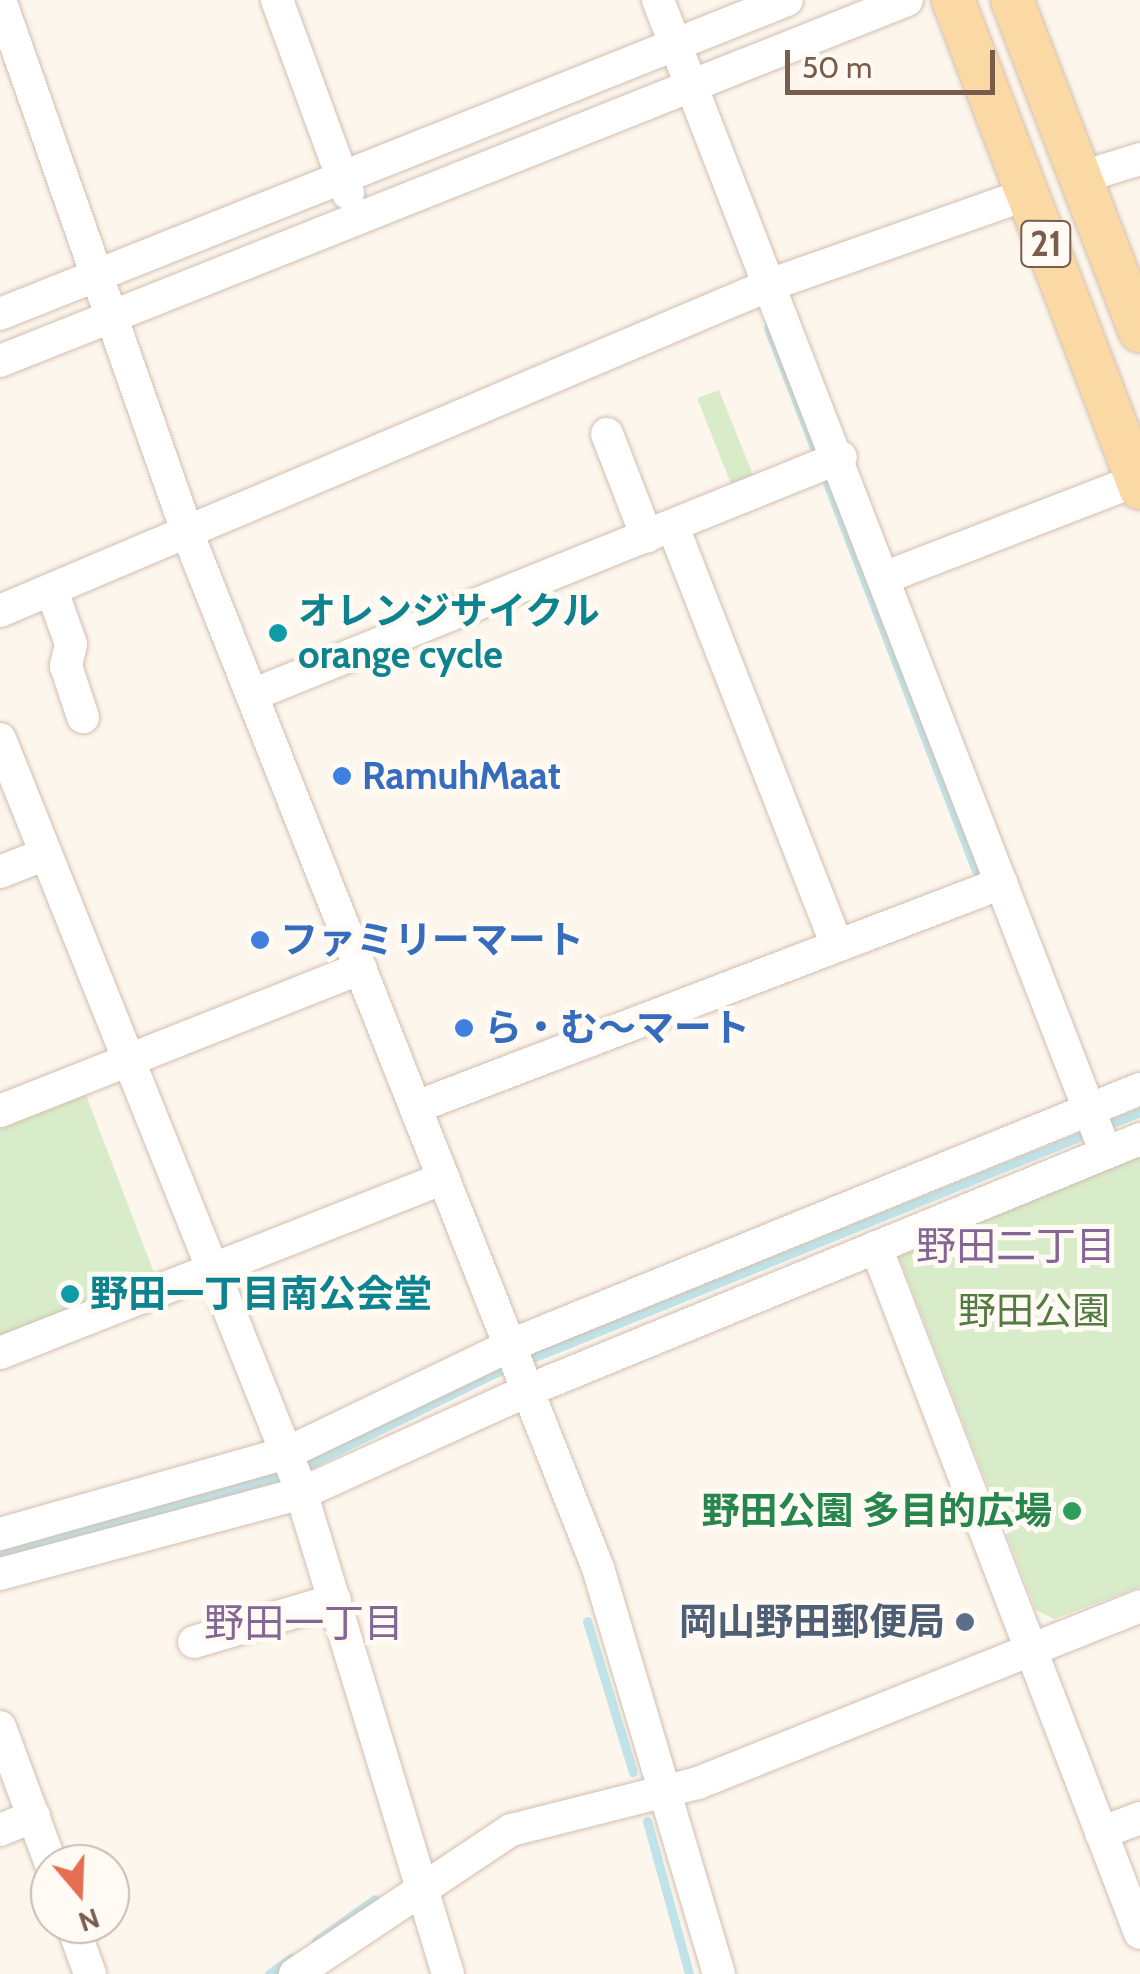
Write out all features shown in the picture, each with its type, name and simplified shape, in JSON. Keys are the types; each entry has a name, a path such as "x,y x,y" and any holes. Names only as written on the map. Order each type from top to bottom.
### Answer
{"main road":[{"name":"21","path":"953,0 1139,482"},
{"name":"21","path":"1012,0 1140,330"}],"street":[{"path":"0,0 188,536 598,1568 669,1789 719,1974"},
{"path":"278,0 357,217"},
{"path":"658,0 841,457 1098,1131"},
{"path":"0,314 787,0"},
{"path":"0,361 907,0"},
{"path":"1082,177 1140,159"},
{"path":"0,611 188,536 772,284 1027,194"},
{"path":"607,434 660,532 836,945"},
{"path":"252,695 841,457"},
{"path":"886,577 1139,482"},
{"path":"52,590 72,644 66,666 83,717"},
{"path":"0,739 294,1472 448,1974"},
{"path":"0,872 46,854"},
{"path":"416,1107 1002,883"},
{"path":"0,1111 361,968"},
{"path":"0,1534 294,1472 520,1367 876,1247 1098,1131 1140,1088"},
{"path":"0,1574 294,1472 520,1367 1098,1131 1140,1139"},
{"path":"0,1353 444,1178"},
{"path":"876,1247 1140,1933"},
{"path":"194,1642 335,1600"},
{"path":"294,1974 422,1884 511,1830 669,1789 1029,1645 1140,1606"},
{"path":"0,1728 44,1844"},
{"path":"0,1830 34,1816"},
{"path":"1102,1833 1140,1818"},
{"path":"79,1944 90,1974"}],"green space":[{"path":"719,390 755,480 733,489 697,398"},
{"path":"86,1095 156,1278 0,1339 0,1129"},
{"name":"野田公園","path":"1140,1154 1140,1587 1054,1619 1036,1610 897,1251"}],"waterway":[{"path":"768,328 814,447"},
{"path":"826,480 976,870"},
{"path":"1105,1126 1140,1112"},
{"path":"300,1469 493,1374 1091,1132"},
{"path":"0,1555 286,1474"},
{"path":"587,1621 633,1772"},
{"path":"647,1821 689,1974"},
{"path":"316,1941 375,1899"},
{"path":"269,1974 291,1958"}],"place":[{"name":"オレンジサイクル orange cycle","path":"278,633"},
{"name":"RamuhMaat","path":"342,776"},
{"name":"ファミリーマート","path":"260,940"},
{"name":"ら・む～マート","path":"464,1028"},
{"name":"野田一丁目南公会堂","path":"70,1294"},
{"name":"野田公園 多目的広場","path":"1072,1511"},
{"name":"岡山野田郵便局","path":"965,1622"}],"district":[{"name":"野田二丁目","path":"1016,1246"},
{"name":"野田一丁目","path":"304,1623"}]}
